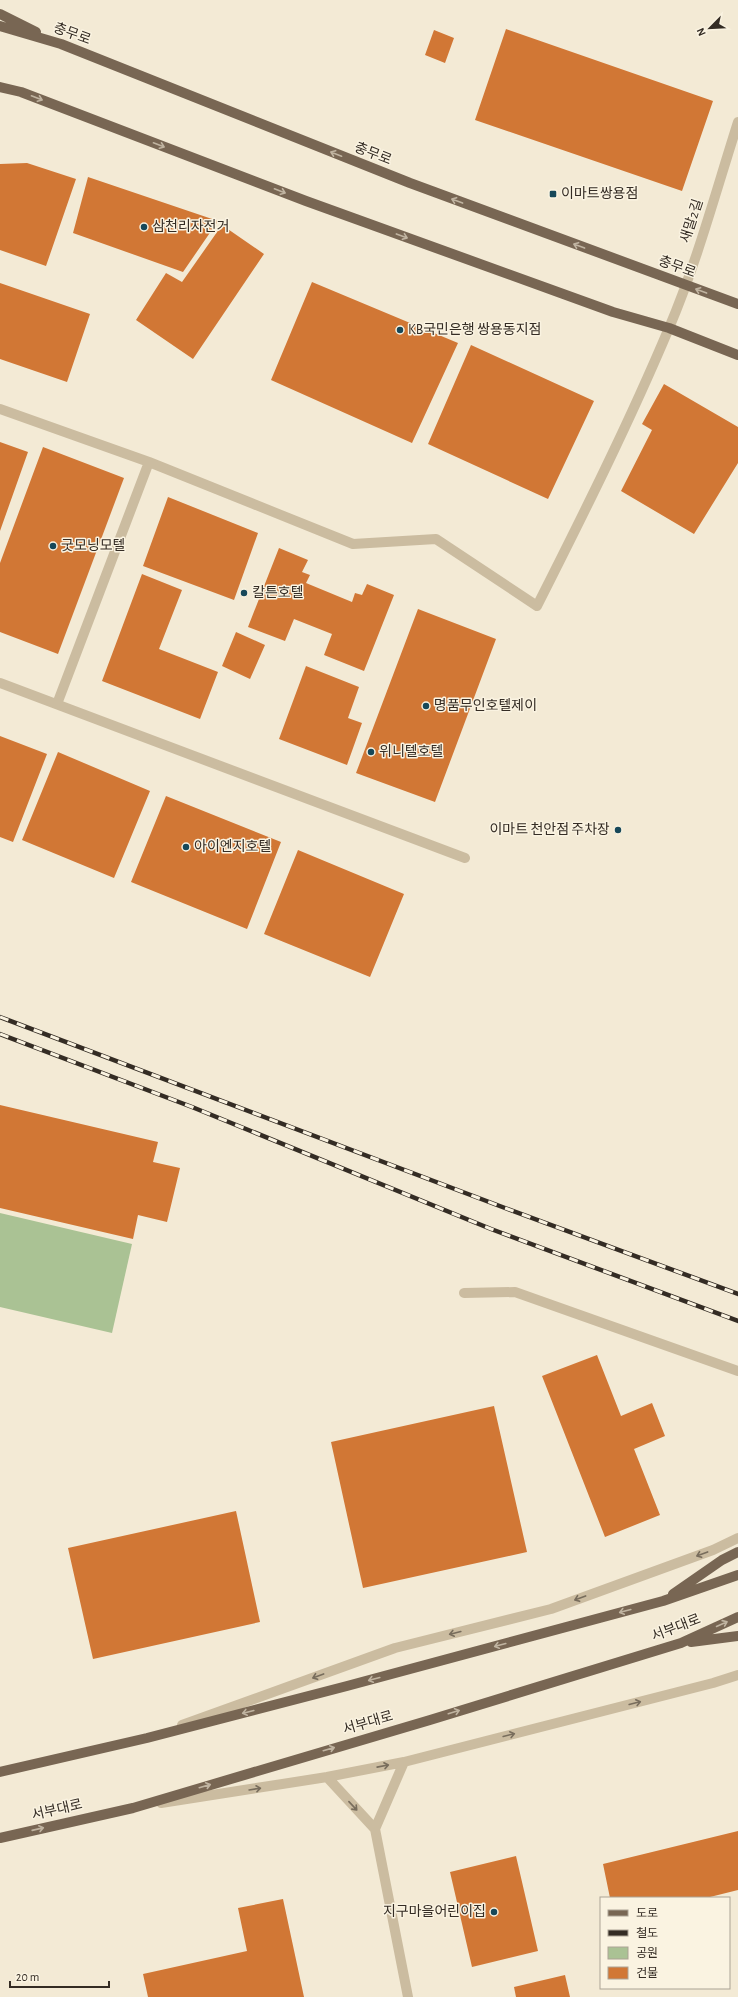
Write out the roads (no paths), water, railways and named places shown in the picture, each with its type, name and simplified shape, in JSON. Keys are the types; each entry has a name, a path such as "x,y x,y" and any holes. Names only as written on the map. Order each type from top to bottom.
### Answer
{"main road":[{"path":"0,14 61,44"},
{"name":"충무로","path":"0,26 61,44 410,184 738,304"},
{"path":"0,87 21,92 306,201 612,312 669,328 738,355"},
{"path":"663,1601 722,1560 738,1552"},
{"name":"서부대로","path":"0,1772 147,1738 347,1686 663,1601 738,1575"},
{"name":"서부대로","path":"0,1838 133,1808 681,1643 738,1617"},
{"path":"681,1643 738,1636"}],"street":[{"name":"새말2길","path":"149,462 353,544 436,539 537,606 591,499 669,328 686,285 738,122"},
{"path":"0,409 149,462 57,704"},
{"path":"0,683 465,858"},
{"path":"464,1293 515,1292 738,1371"},
{"path":"147,1738 395,1648 551,1609 713,1550 738,1538"},
{"path":"133,1808 327,1777 404,1762 738,1675"},
{"path":"375,1829 404,1762"},
{"path":"327,1777 375,1829 408,1997"}],"railway":[{"path":"0,1017 505,1208 738,1294"},
{"path":"0,1034 192,1107 491,1229 738,1321"}],"place":[{"name":"이마트쌍용점","path":"553,194"},
{"name":"삼천리자전거","path":"144,227"},
{"name":"KB국민은행 쌍용동지점","path":"400,330"},
{"name":"굿모닝모텔","path":"53,546"},
{"name":"칼튼호텔","path":"244,593"},
{"name":"명품무인호텔제이","path":"426,706"},
{"name":"위니텔호텔","path":"371,752"},
{"name":"이마트 천안점 주차장","path":"618,830"},
{"name":"아이엔지호텔","path":"186,847"},
{"name":"지구마을어린이집","path":"494,1912"}]}
